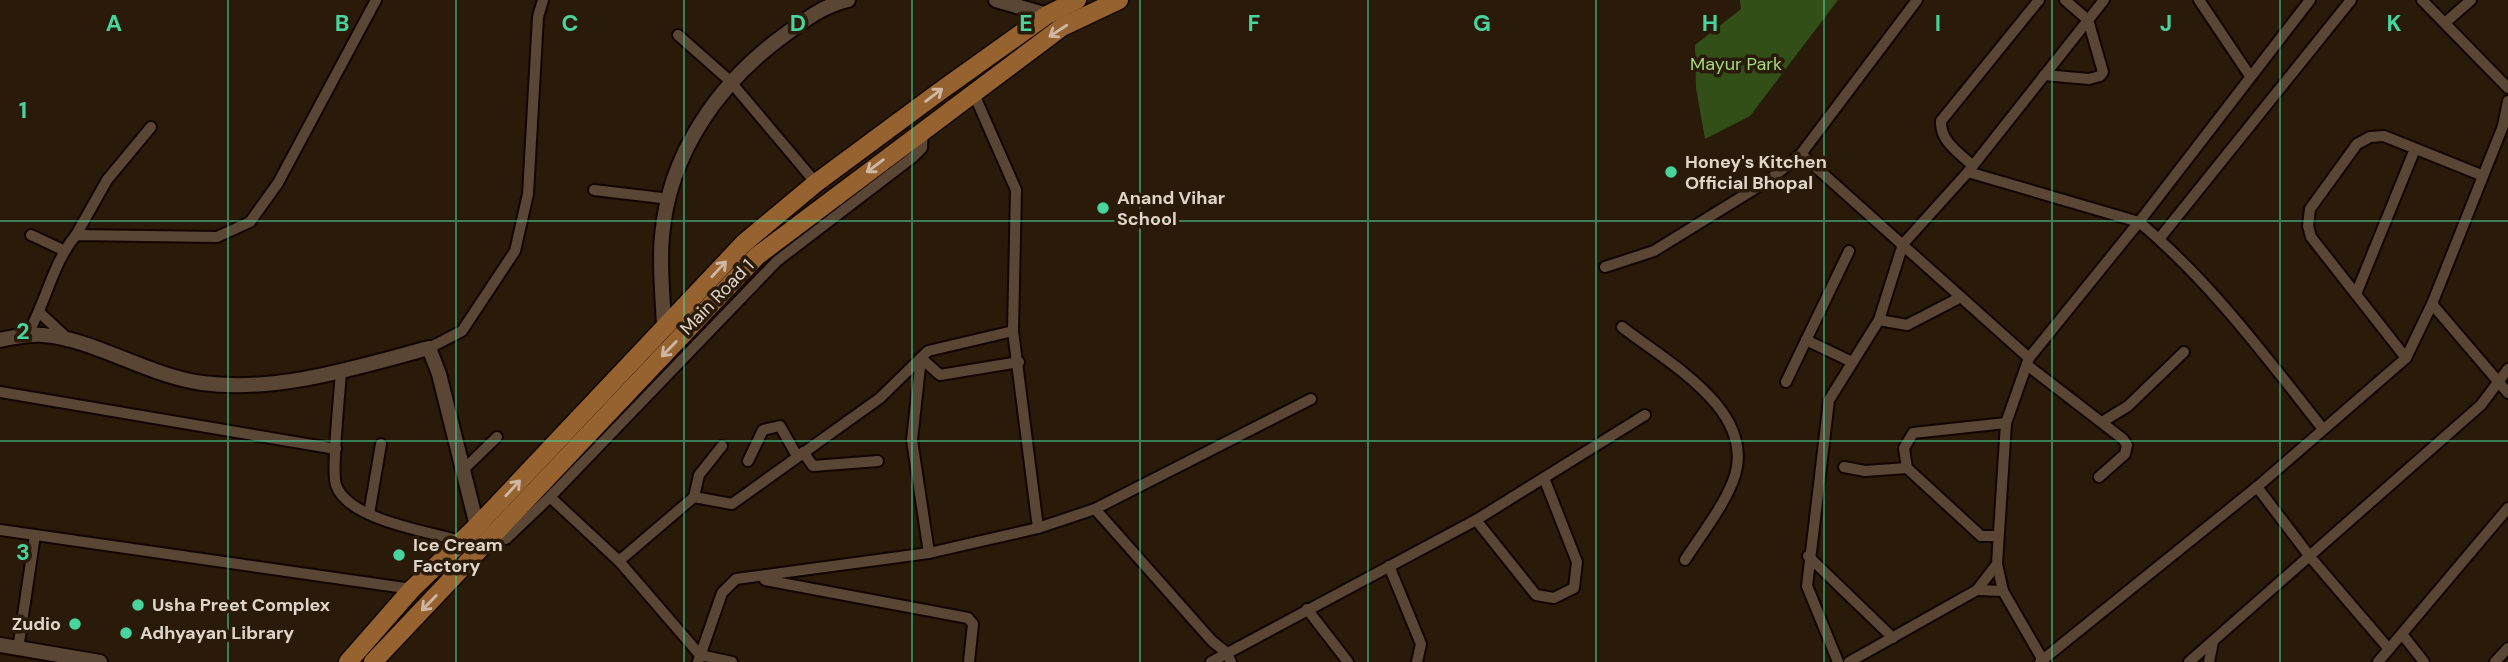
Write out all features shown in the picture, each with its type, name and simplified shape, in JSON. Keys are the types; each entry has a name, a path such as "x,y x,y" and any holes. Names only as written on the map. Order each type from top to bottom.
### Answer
{"main road":[{"name":"Main Road 1","path":"373,662 664,327 744,243 817,183 939,92 1048,15 1077,0"},
{"name":"Main Road 1","path":"348,662 412,589 460,541 483,533 757,256 1062,27 1119,0"}],"street":[{"path":"76,235 217,237 250,222 278,183 376,0"},
{"path":"0,340 27,335 69,340 163,374 202,383 254,384 341,371 429,348 462,331 515,251 528,194 538,17 543,0"},
{"path":"664,327 662,235 688,143 730,81 755,56 821,3 848,0"},
{"path":"996,0 1048,15"},
{"path":"1605,267 1654,251 1769,180 1801,154 1917,0"},
{"path":"2039,0 1941,121 1940,131 1945,140 1970,169 2139,222 2160,239 2244,329 2323,429"},
{"path":"2044,75 2089,79 2100,76 2103,72 2088,20 2065,0"},
{"path":"1838,662 1807,586 1808,556 1829,400 1879,320 1903,244 1970,169 2104,0"},
{"path":"2199,0 2250,76"},
{"path":"2310,0 2028,361 2006,423 1997,564 2003,591 2042,661 2257,487 2406,358 2432,304 2481,175 2503,126 2508,101"},
{"path":"2160,239 2351,0"},
{"path":"2422,0 2508,88"},
{"path":"2446,22 2471,0"},
{"path":"678,35 730,81 817,183"},
{"path":"973,92 1016,190 1013,331 1038,528"},
{"path":"27,335 40,313 63,250 76,235 107,180 151,127"},
{"path":"429,348 483,533 506,539 550,497 777,261 913,157 922,148 923,129"},
{"path":"2406,358 2311,237 2308,226 2311,209 2357,144 2370,137 2384,136 2481,175"},
{"path":"2356,294 2416,149"},
{"path":"1801,154 1903,244 2028,361 2127,445 2125,454 2099,477"},
{"path":"594,190 670,199"},
{"path":"31,235 63,250"},
{"path":"1786,382 1849,251"},
{"path":"1879,320 1907,325 1961,297"},
{"path":"2432,304 2508,393"},
{"path":"40,313 69,340"},
{"path":"1622,327 1712,398 1729,419 1737,437 1740,458 1732,483 1685,560"},
{"path":"694,497 732,504 880,398 928,351 1013,331"},
{"path":"1806,341 1852,362"},
{"path":"2102,422 2128,406 2184,352"},
{"path":"921,358 940,375 1018,362"},
{"path":"921,358 912,440 929,553"},
{"path":"2189,662 2212,652 2311,558 2481,405 2500,384 2508,369"},
{"path":"341,371 335,484 348,504 369,514 460,541"},
{"path":"0,392 336,449"},
{"path":"699,659 722,593 736,579 929,553 1038,528 1095,509 1311,399"},
{"path":"1211,662 1229,657 1307,609 1476,520 1645,415"},
{"path":"1997,536 1981,536 1907,468 1904,448 1913,433 2006,423"},
{"path":"748,461 763,430 780,426 800,454 813,466 878,461"},
{"path":"463,470 497,437"},
{"path":"369,514 381,444"},
{"path":"619,561 694,497 699,475 722,446"},
{"path":"1844,467 1865,471 1907,468"},
{"path":"1476,520 1536,594 1554,598 1574,588 1577,562 1544,478"},
{"path":"2257,487 2311,558 2389,649"},
{"path":"550,497 619,561 699,659 732,662"},
{"path":"2378,662 2508,508"},
{"path":"1095,509 1229,657"},
{"path":"0,530 412,589"},
{"path":"18,649 35,535"},
{"path":"1808,556 1893,638"},
{"path":"1849,662 1859,659 1977,590 1997,564"},
{"path":"1389,566 1421,644 1417,662"},
{"path":"757,578 968,618 972,624 969,662"},
{"path":"1977,590 2003,591"},
{"path":"1307,609 1349,662"},
{"path":"2402,634 2424,662"},
{"path":"0,645 100,662"},
{"path":"2495,662 2508,648"},
{"path":"2212,652 2223,662"}],"green space":[{"name":"Mayur Park","path":"1740,0 1838,0 1750,116 1705,139 1696,88 1695,45 1741,9"}],"place":[{"name":"Honey's Kitchen Official Bhopal","path":"1671,172"},
{"name":"Anand Vihar School","path":"1103,208"},
{"name":"Ice Cream Factory","path":"399,555"},
{"name":"Usha Preet Complex","path":"138,605"},
{"name":"Zudio","path":"75,624"},
{"name":"Adhyayan Library","path":"126,633"}]}
